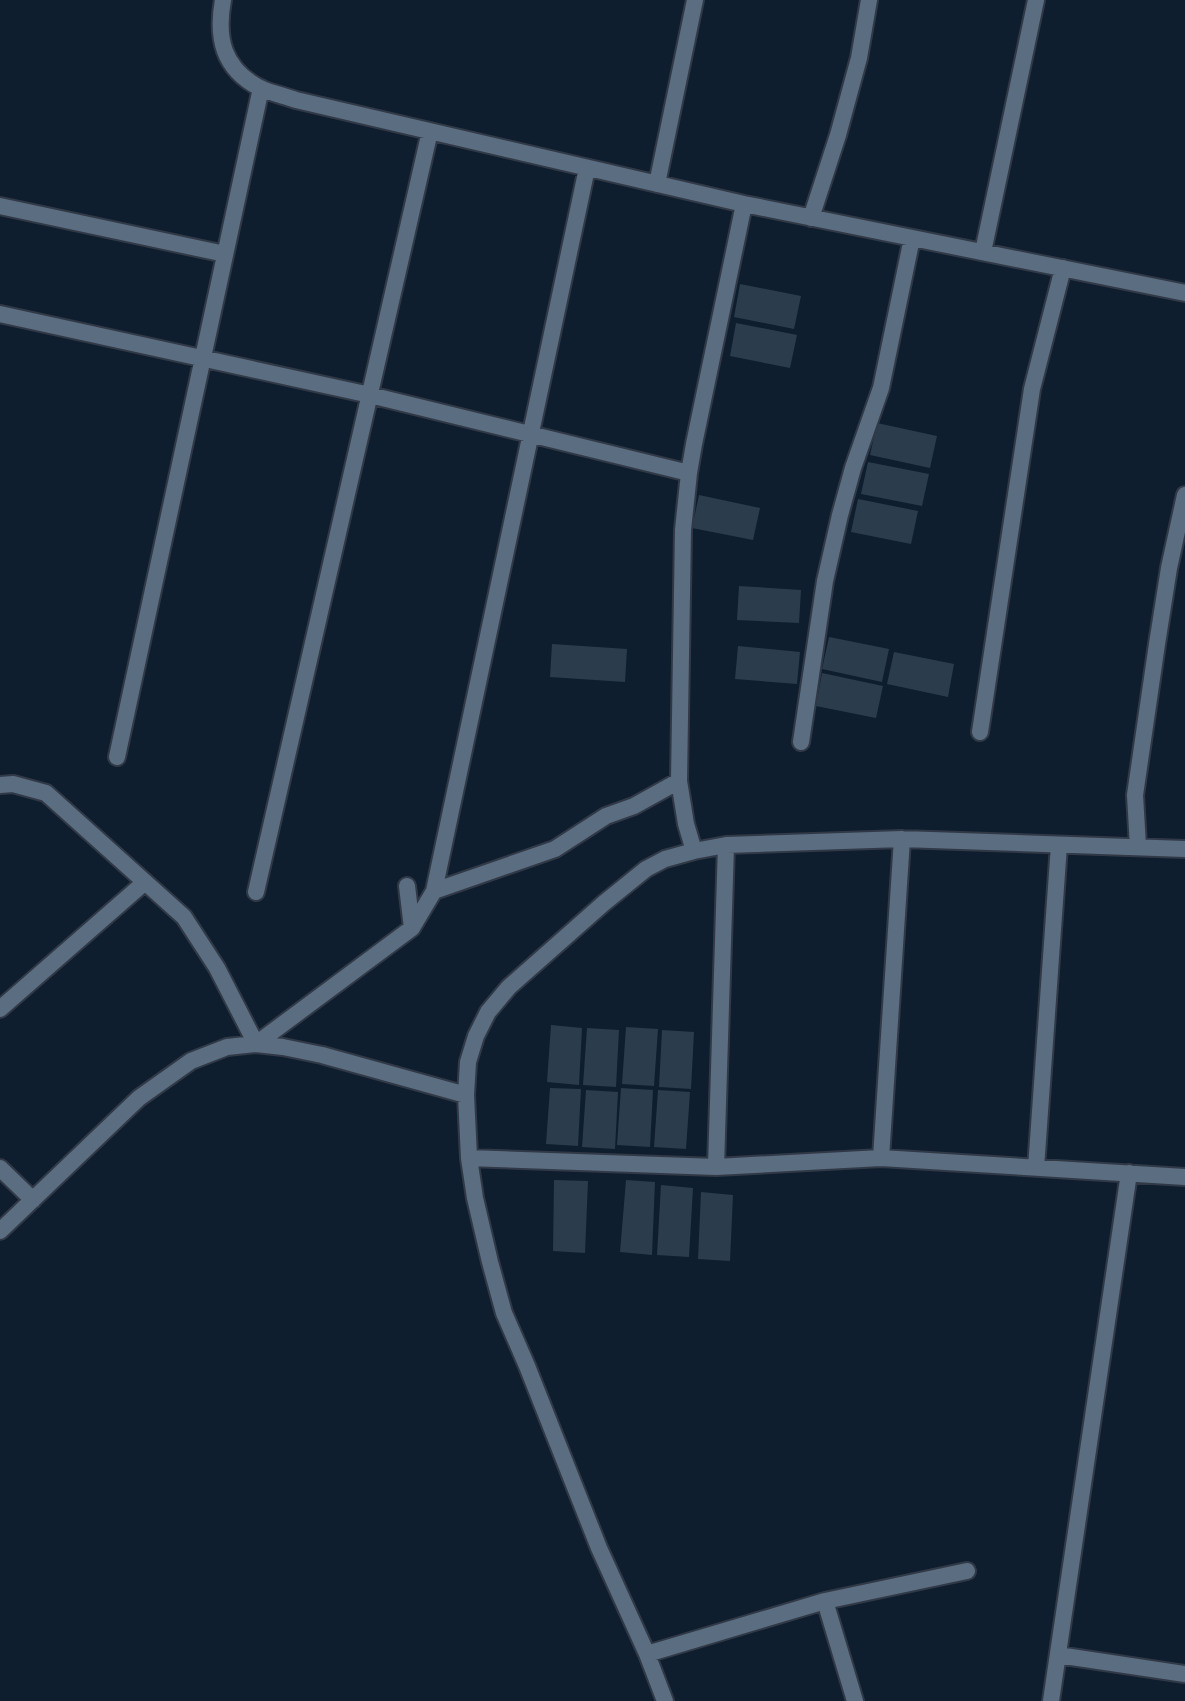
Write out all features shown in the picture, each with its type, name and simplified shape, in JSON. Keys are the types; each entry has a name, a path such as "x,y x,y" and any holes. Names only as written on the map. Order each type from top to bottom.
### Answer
{"street":[{"path":"223,0 221,30 224,49 230,63 244,78 261,88 296,100 744,204 1185,293"},
{"path":"657,184 695,0"},
{"path":"812,218 859,58 869,0"},
{"path":"983,252 1036,0"},
{"path":"117,757 261,88"},
{"path":"256,892 430,131"},
{"path":"256,1044 412,928 434,891 587,168"},
{"path":"694,851 686,824 679,781 683,530 689,473 744,204"},
{"path":"0,206 225,254"},
{"path":"801,742 825,581 853,468 881,388 912,238"},
{"path":"980,732 1032,389 1063,268"},
{"path":"0,314 370,395 689,473"},
{"path":"1138,847 1135,795 1169,568 1185,495"},
{"path":"434,891 555,849 606,816 634,806 679,781"},
{"path":"0,785 13,784 46,793 184,917 217,968 256,1044"},
{"path":"665,1701 647,1654 599,1548 504,1313 490,1262 469,1158 466,1095 468,1062 476,1036 488,1012 509,987 646,868 665,859 694,851 726,845 902,839 1185,849"},
{"path":"881,1158 902,839"},
{"path":"1036,1168 1059,844"},
{"path":"716,1167 726,845"},
{"path":"0,1009 145,882"},
{"path":"407,886 412,928"},
{"path":"0,1231 139,1098 191,1061 227,1047 256,1044 284,1047 322,1055 466,1095"},
{"path":"469,1158 716,1167 881,1158 1185,1177"},
{"path":"0,1168 33,1200"},
{"path":"1051,1701 1129,1173"},
{"path":"647,1654 825,1601 967,1571"},
{"path":"825,1601 855,1701"},
{"path":"1058,1655 1185,1674"}],"building":[{"path":"740,284 801,296 794,329 734,317"},
{"path":"736,323 797,335 790,368 730,356"},
{"path":"877,423 937,436 930,468 870,455"},
{"path":"868,462 929,474 922,506 861,494"},
{"path":"699,495 760,508 753,540 692,528"},
{"path":"858,499 918,511 911,544 851,532"},
{"path":"739,586 801,590 799,623 737,620"},
{"path":"829,637 889,649 882,682 822,669"},
{"path":"552,644 627,649 625,682 550,677"},
{"path":"738,646 800,652 797,684 735,679"},
{"path":"894,652 954,664 948,697 887,684"},
{"path":"822,673 883,686 876,718 816,706"},
{"path":"551,1025 582,1028 579,1085 547,1082"},
{"path":"626,1027 658,1029 654,1086 622,1084"},
{"path":"587,1028 619,1030 616,1087 583,1085"},
{"path":"662,1030 694,1032 691,1089 659,1087"},
{"path":"550,1088 581,1089 578,1146 546,1144"},
{"path":"621,1088 653,1090 650,1147 617,1145"},
{"path":"586,1090 618,1092 615,1149 582,1147"},
{"path":"658,1090 690,1092 686,1149 654,1147"},
{"path":"554,1180 588,1181 585,1253 553,1251"},
{"path":"626,1180 655,1182 652,1255 620,1252"},
{"path":"661,1185 693,1188 689,1257 657,1255"},
{"path":"701,1192 733,1195 730,1261 698,1259"}]}
